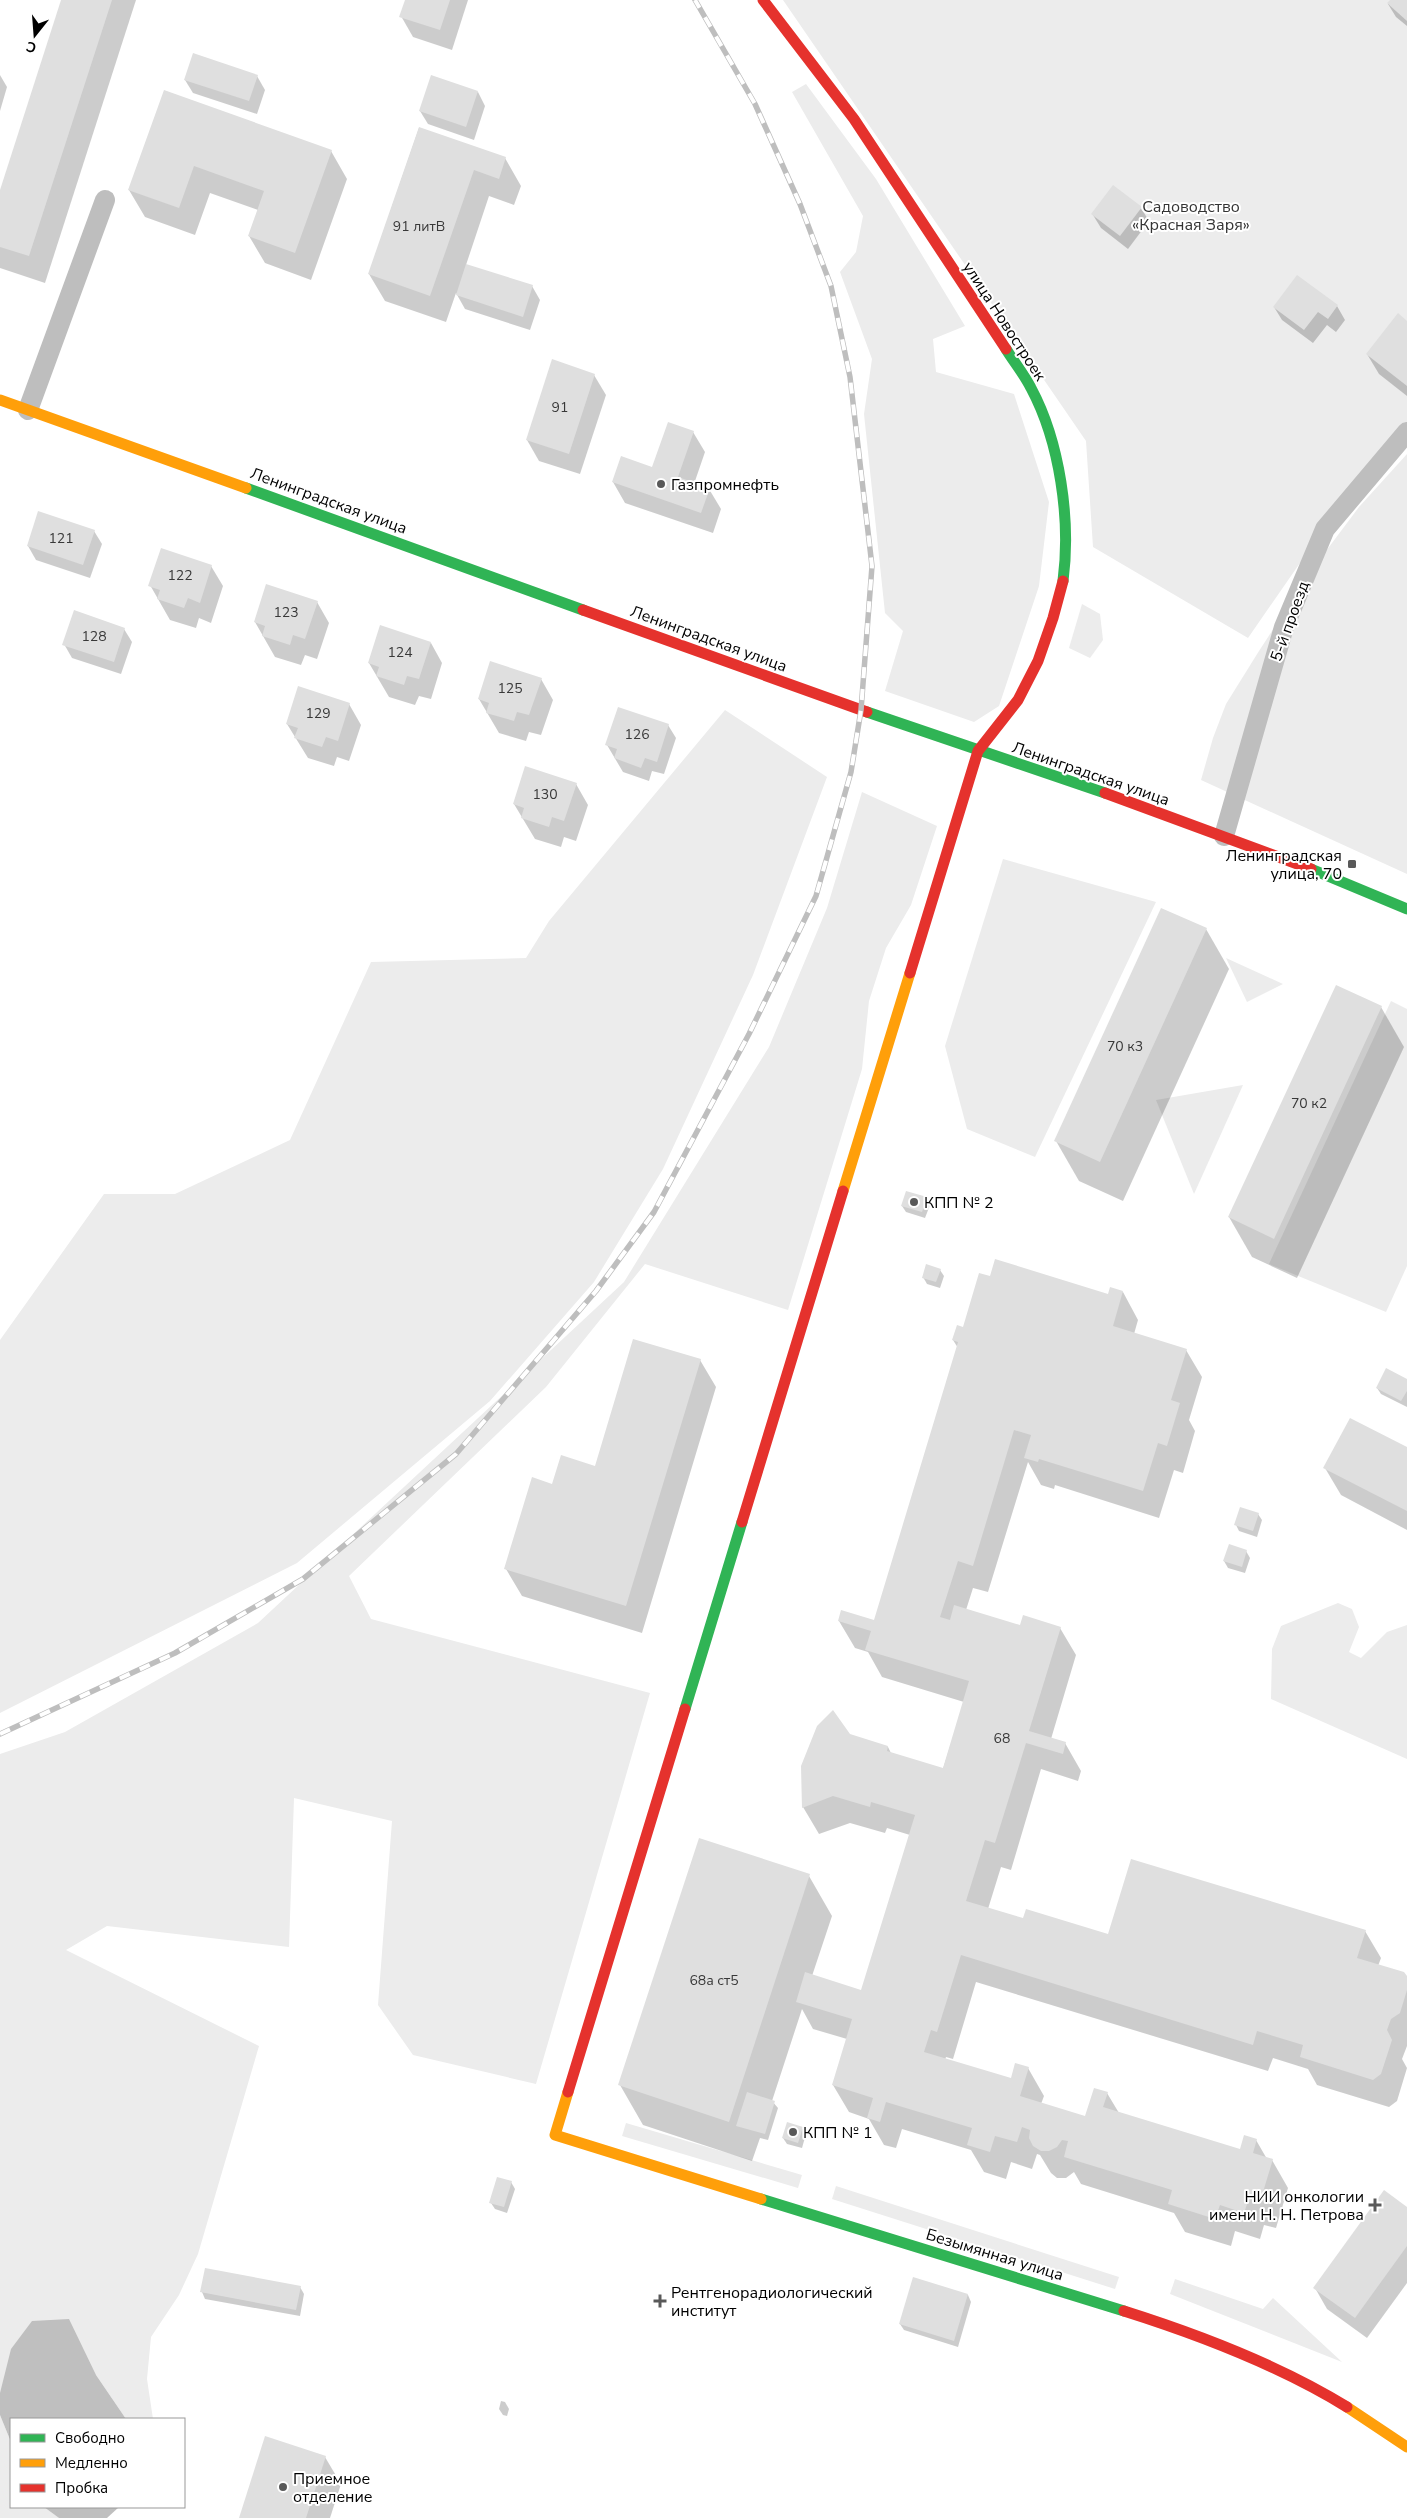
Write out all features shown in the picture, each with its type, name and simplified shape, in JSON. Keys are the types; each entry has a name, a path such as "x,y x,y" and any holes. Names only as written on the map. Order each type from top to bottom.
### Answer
{"street":[{"name":"улица Новостроек","path":"763,0 854,120 1031,388 1053,446 1066,514 1063,579 1053,618 1038,662 1018,700 978,751"},
{"path":"28,410 106,200"},
{"name":"Ленинградская улица","path":"0,400 978,751 1224,836 1353,885 1407,909"},
{"name":"5-й проезд","path":"1224,836 1284,627 1325,529 1407,432"},
{"name":"Безымянная улица","path":"978,751 555,2135 1133,2314 1220,2345 1322,2391 1407,2447"}],"green space":[{"name":"Садоводство «Красная Заря»","path":"783,0 1407,0 1407,437 1327,524 1248,638 1093,547 1086,441"},
{"path":"806,84 876,179 965,326 933,339 936,372 1014,394 1049,502 1039,586 999,706 974,722 885,691 903,631 885,613 864,414 872,359 840,272 856,252 863,216 792,92"},
{"path":"1407,454 1407,874 1201,780 1213,738 1226,704 1259,651 1311,571 1359,507"},
{"path":"1082,604 1100,614 1103,640 1090,658 1069,648"},
{"path":"725,710 827,777 753,975 663,1169 594,1282 490,1401 297,1563 0,1713 0,1340 104,1194 175,1194 290,1140 371,962 526,958 549,921"},
{"path":"862,792 937,826 911,905 886,948 869,1001 862,1069 788,1310 645,1264 546,1387 349,1576 371,1619 650,1693 536,2084 413,2055 378,2005 392,1821 294,1798 289,1947 107,1926 66,1950 259,2046 198,2254 179,2295 151,2337 147,2379 153,2418 125,2418 96,2375 0,2393 0,1754 65,1732 258,1623 624,1282 769,1047 827,908"},
{"path":"1003,859 1156,902 1035,1157 967,1129 945,1046"},
{"path":"1226,958 1283,984 1247,1002"},
{"path":"1391,1001 1407,1009 1407,1266 1386,1312 1269,1264"},
{"path":"1243,1085 1194,1194 1156,1100"},
{"path":"1338,1603 1352,1609 1359,1627 1349,1652 1361,1658 1387,1632 1407,1625 1407,1759 1271,1699 1272,1649 1281,1626"},
{"path":"626,2123 802,2175 798,2188 622,2136"},
{"path":"836,2186 1119,2277 1115,2289 832,2199"},
{"path":"1175,2279 1263,2309 1273,2298 1342,2362 1170,2294"},
{"path":"0,2415 10,2440 10,2508 45,2508 59,2518 0,2518"}],"shaded area":[{"path":"69,2319 96,2375 125,2418 10,2418 10,2440 0,2415 0,2393 11,2349 32,2321"},
{"path":"45,2508 118,2508 107,2518 59,2518"}],"building":[{"path":"61,0 112,0 29,256 0,247 0,190"},
{"path":"405,0 450,0 440,30 399,17"},
{"path":"1390,0 1407,0 1407,21 1387,3"},
{"path":"193,53 258,75 249,101 184,80"},
{"path":"431,75 478,91 466,127 419,111"},
{"path":"164,90 332,150 295,253 248,236 264,191 194,166 179,208 128,190"},
{"path":"419,127 506,157 499,179 474,170 430,296 368,274"},
{"path":"1113,185 1142,207 1120,236 1091,214"},
{"path":"466,264 533,285 523,317 456,295"},
{"path":"1297,275 1338,305 1328,319 1318,312 1304,330 1273,307"},
{"path":"1398,313 1407,321 1407,386 1366,354"},
{"path":"552,359 595,374 569,454 526,440"},
{"path":"668,422 694,431 678,477 710,488 701,513 612,482 621,456 652,467"},
{"path":"38,511 95,530 83,565 27,546"},
{"path":"161,548 212,565 200,603 188,598 184,608 157,599 160,590 148,586"},
{"path":"266,584 318,601 305,639 293,635 290,645 262,636 265,626 254,622"},
{"path":"74,610 125,628 114,662 62,645"},
{"path":"380,625 431,642 419,679 407,676 404,685 376,676 379,667 368,663"},
{"path":"490,661 542,678 529,715 517,712 514,721 486,713 489,703 478,699"},
{"path":"298,686 350,703 338,741 326,737 322,747 294,738 298,728 286,724"},
{"path":"618,707 669,724 657,762 645,758 641,768 614,758 617,749 605,745"},
{"path":"525,766 577,783 564,821 552,817 549,827 521,818 524,808 513,804"},
{"path":"1161,908 1207,928 1100,1162 1054,1141"},
{"path":"1336,985 1382,1006 1274,1239 1228,1217"},
{"name":"КПП № 2","path":"906,1191 927,1197 922,1212 901,1206"},
{"path":"995,1259 1108,1294 1110,1287 1123,1291 1113,1326 1187,1349 1171,1400 1180,1403 1167,1446 1158,1443 1143,1491 1039,1459 1038,1462 1024,1458 1031,1435 1014,1430 973,1566 958,1561 940,1617 950,1620 954,1605 1020,1625 1023,1615 1061,1627 1029,1731 1066,1742 1063,1754 1026,1743 995,1843 985,1840 966,1901 1023,1918 1026,1909 1108,1934 1131,1859 1366,1930 1357,1958 1404,1972 1407,1976 1407,1990 1400,2013 1391,2019 1387,2030 1392,2040 1381,2074 1373,2080 1300,2057 1303,2045 1257,2031 1253,2045 961,1955 937,2032 931,2030 924,2052 1011,2078 1015,2063 1029,2067 1020,2096 1085,2116 1094,2088 1108,2092 1103,2107 1240,2149 1244,2135 1257,2139 1253,2153 1273,2159 1260,2202 1249,2198 1244,2213 1220,2205 1215,2219 1168,2204 1172,2190 1064,2157 1068,2141 1062,2140 1057,2147 1049,2151 1041,2151 1033,2146 1029,2138 1030,2130 1022,2127 1017,2142 995,2136 990,2152 967,2145 972,2128 886,2102 880,2122 867,2118 873,2098 832,2085 852,2019 796,2002 805,1972 861,1990 915,1815 871,1802 870,1807 833,1796 802,1808 801,1766 817,1726 833,1710 850,1734 888,1746 887,1751 943,1768 969,1681 865,1650 871,1631 838,1621 841,1610 874,1620 958,1342 952,1340 957,1325 963,1327 979,1273 990,1276"},
{"path":"926,1264 941,1269 936,1282 922,1278"},
{"path":"633,1339 701,1359 626,1606 504,1569 532,1477 552,1484 561,1455 595,1466"},
{"path":"1386,1368 1407,1379 1407,1391 1401,1401 1376,1388"},
{"path":"1350,1418 1407,1447 1407,1511 1323,1468"},
{"path":"1240,1507 1259,1513 1253,1531 1234,1525"},
{"path":"1229,1544 1247,1550 1242,1567 1223,1561"},
{"path":"699,1838 810,1874 729,2122 618,2085"},
{"path":"747,2092 775,2101 765,2134 736,2126"},
{"name":"КПП № 1","path":"787,2122 803,2127 798,2143 782,2138"},
{"path":"497,2177 512,2181 504,2207 489,2203"},
{"path":"1384,2190 1407,2207 1407,2246 1355,2318 1313,2288"},
{"path":"205,2268 301,2286 296,2310 200,2292"},
{"path":"913,2277 968,2294 954,2341 899,2324"},
{"name":"Приемное отделение","path":"265,2436 326,2456 306,2518 239,2518"}],"railway":[{"path":"0,1734 175,1653 303,1579 456,1454 596,1291 654,1212 749,1034 816,896 851,772 861,710 872,566 850,377 831,286 800,204 755,104 695,0"}],"traffic: fast":[{"path":"1006,349 1028,383 1041,409 1056,457 1064,507 1065,557 1063,581"},
{"path":"246,488 583,610"},
{"path":"867,712 1105,793"},
{"path":"1311,869 1407,909"},
{"path":"685,1709 742,1522"},
{"path":"761,2199 1124,2311"}],"traffic: slow":[{"path":"0,400 246,488"},
{"path":"843,1191 910,973"},
{"path":"568,2092 555,2135 761,2199"},
{"path":"1347,2407 1407,2447"}],"traffic: jam":[{"path":"763,0 854,119 1006,349"},
{"path":"910,973 978,751 1018,700 1038,661 1063,581"},
{"path":"583,610 867,712"},
{"path":"1105,793 1311,869"},
{"path":"742,1522 843,1191"},
{"path":"568,2092 685,1709"},
{"path":"1124,2311 1181,2330 1267,2364 1347,2407"}],"place":[{"name":"Газпромнефть","path":"661,484"},
{"name":"Ленинградская улица, 70","path":"1352,864"},
{"name":"КПП № 2","path":"914,1202"},
{"name":"КПП № 1","path":"793,2132"},
{"name":"НИИ онкологии имени Н. Н. Петрова","path":"1375,2205"},
{"name":"Рентгенорадиологический институт","path":"660,2301"},
{"name":"Приемное отделение","path":"283,2487"}]}
